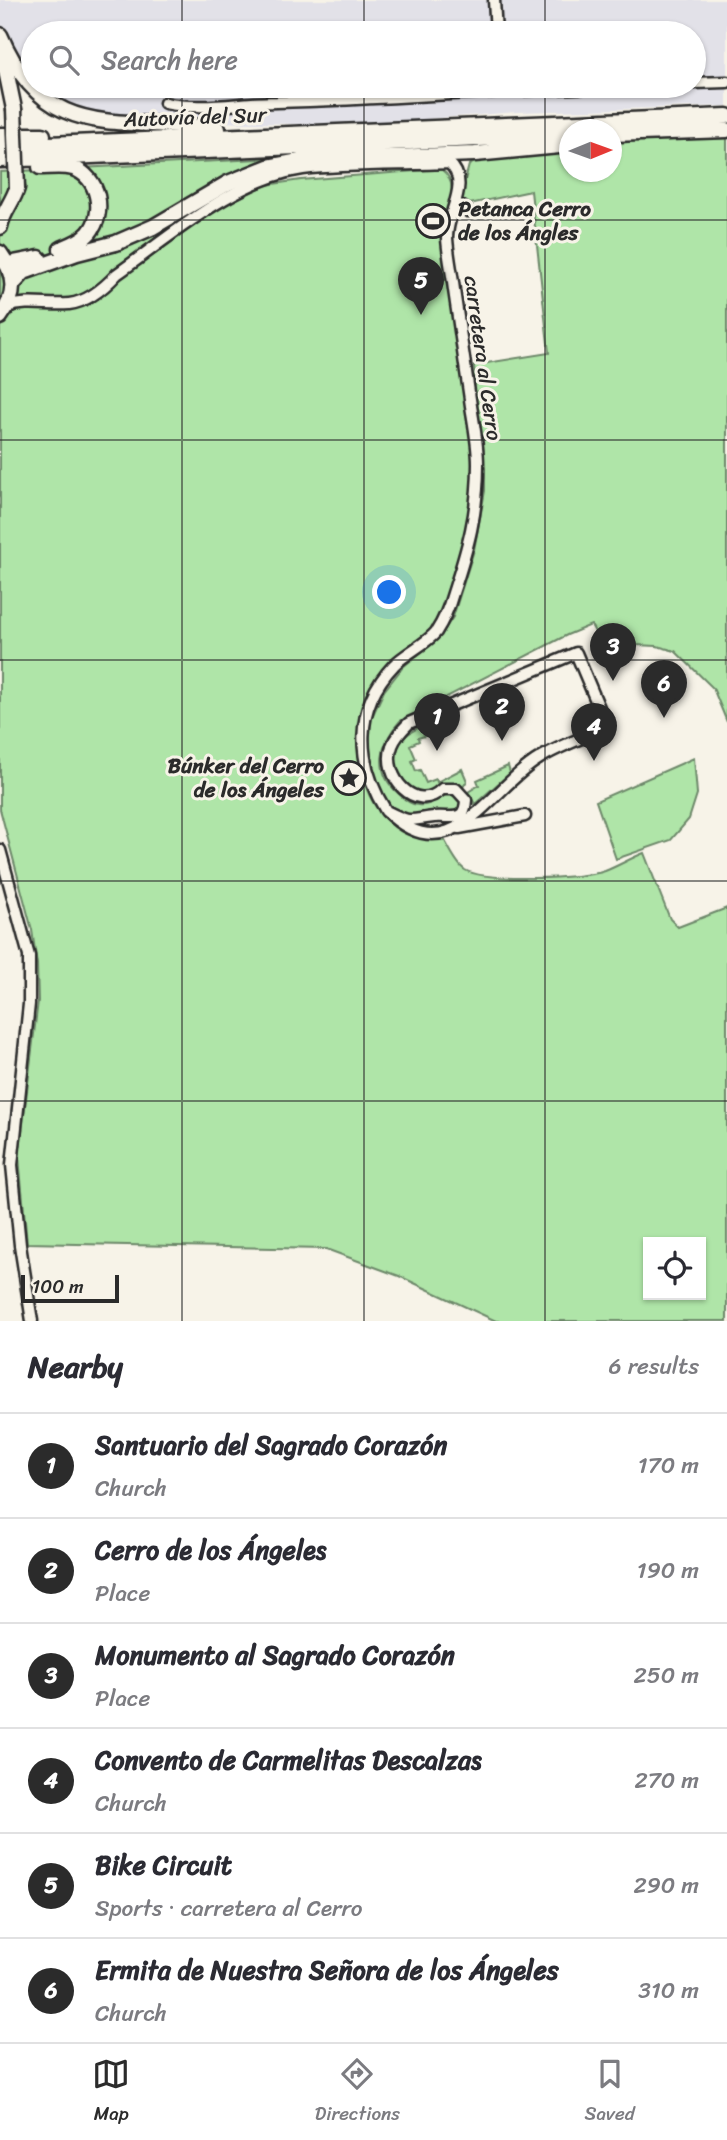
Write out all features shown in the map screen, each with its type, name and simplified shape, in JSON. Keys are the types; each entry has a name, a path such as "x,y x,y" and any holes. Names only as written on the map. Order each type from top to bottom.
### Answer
{"highway":[{"path":"0,35 21,74"},
{"path":"0,47 14,109 17,188 1,219 0,227"},
{"path":"44,98 74,116 92,121 195,125 218,129"},
{"name":"Autovía del Sur","path":"0,146 727,116"},
{"path":"0,135 332,125 363,131"},
{"path":"622,134 727,130"},
{"path":"622,139 661,132"},
{"name":"Autovía del Sur","path":"0,160 559,135"},
{"path":"4,312 14,286 24,272 77,253 116,243 153,227 228,183 268,167 305,160 487,153 559,146"},
{"path":"0,169 74,168 91,182 99,202 99,214 95,224 90,232 75,244 30,261 2,254"},
{"path":"2,254 14,286"}],"street":[{"path":"494,0 495,21"},
{"path":"706,83 727,82"},
{"path":"165,103 189,108 378,98"},
{"name":"carretera al Cerro","path":"33,303 72,304 103,289 117,274 233,193 271,178 302,169 449,163 456,169 459,179 447,235 477,446 476,503 470,545 446,615 434,634 393,666 376,691 363,728 363,751 369,777 386,811"},
{"path":"455,202 468,211"},
{"path":"14,286 33,303"},
{"path":"4,312 19,303 33,303"},
{"path":"386,811 403,820 415,822 432,817 449,818 461,815 465,808 466,800 456,789 442,789 436,796 428,798 416,797 396,783 390,769 390,749 408,723 576,653 605,722 603,729 539,758 476,814 454,829"},
{"path":"386,811 399,824 431,835 525,816"},
{"path":"432,817 440,824 437,835"},
{"path":"449,818 454,829"},
{"path":"0,850 29,956 29,1004 12,1165 20,1245 32,1321"}],"shaded area":[{"path":"0,0 727,0 727,106 517,112 389,122 294,124 170,121 74,110 55,98 706,98 706,21 21,21 21,62 0,26"}],"green space":[{"path":"727,138 727,722 713,688 675,651 657,646 635,645 620,632 595,632 591,625 400,721 388,739 382,758 385,776 391,785 415,805 428,804 453,793 460,797 462,805 455,814 428,813 413,817 402,814 390,805 376,781 369,749 371,719 384,691 403,667 440,636 453,617 474,550 485,491 485,469 477,438 474,365 549,353 531,191 465,205 459,203 469,165 480,159 559,150 559,182 622,182 622,143 653,139"},
{"path":"277,158 178,227 139,266 218,208 266,185 441,169 451,182 452,189 441,237 475,443 472,512 447,600 430,633 397,656 374,685 366,702 360,722 359,743 365,785 386,820 412,836 444,839 462,868 476,874 534,878 593,874 644,853 670,919 678,927 727,908 727,1321 496,1321 399,1276 326,1249 27,1243 19,1157 38,1001 37,964 32,930 0,809 0,172"},
{"path":"440,718 445,730 418,738 419,741 410,745 416,759 412,761 416,771 420,770 426,783 436,779 437,782 462,769 467,781 463,787 449,785 427,793 415,792 398,774 396,751 405,736"},
{"path":"694,758 697,794 689,819 671,840 616,859 596,801"},
{"path":"508,766 510,773 475,804 468,792 479,785 477,780"}],"place":[{"name":"Petanca Cerro de los Ángles","path":"433,221"},
{"name":"Bike Circuit","path":"421,315"},
{"name":"Monumento al Sagrado Corazón","path":"613,681"},
{"name":"Ermita de Nuestra Señora de los Ángeles","path":"664,718"},
{"name":"Cerro de los Ángeles","path":"502,741"},
{"name":"Santuario del Sagrado Corazón","path":"437,751"},
{"name":"Convento de Carmelitas Descalzas","path":"594,761"},
{"name":"Búnker del Cerro de los Ángeles","path":"349,778"}]}
